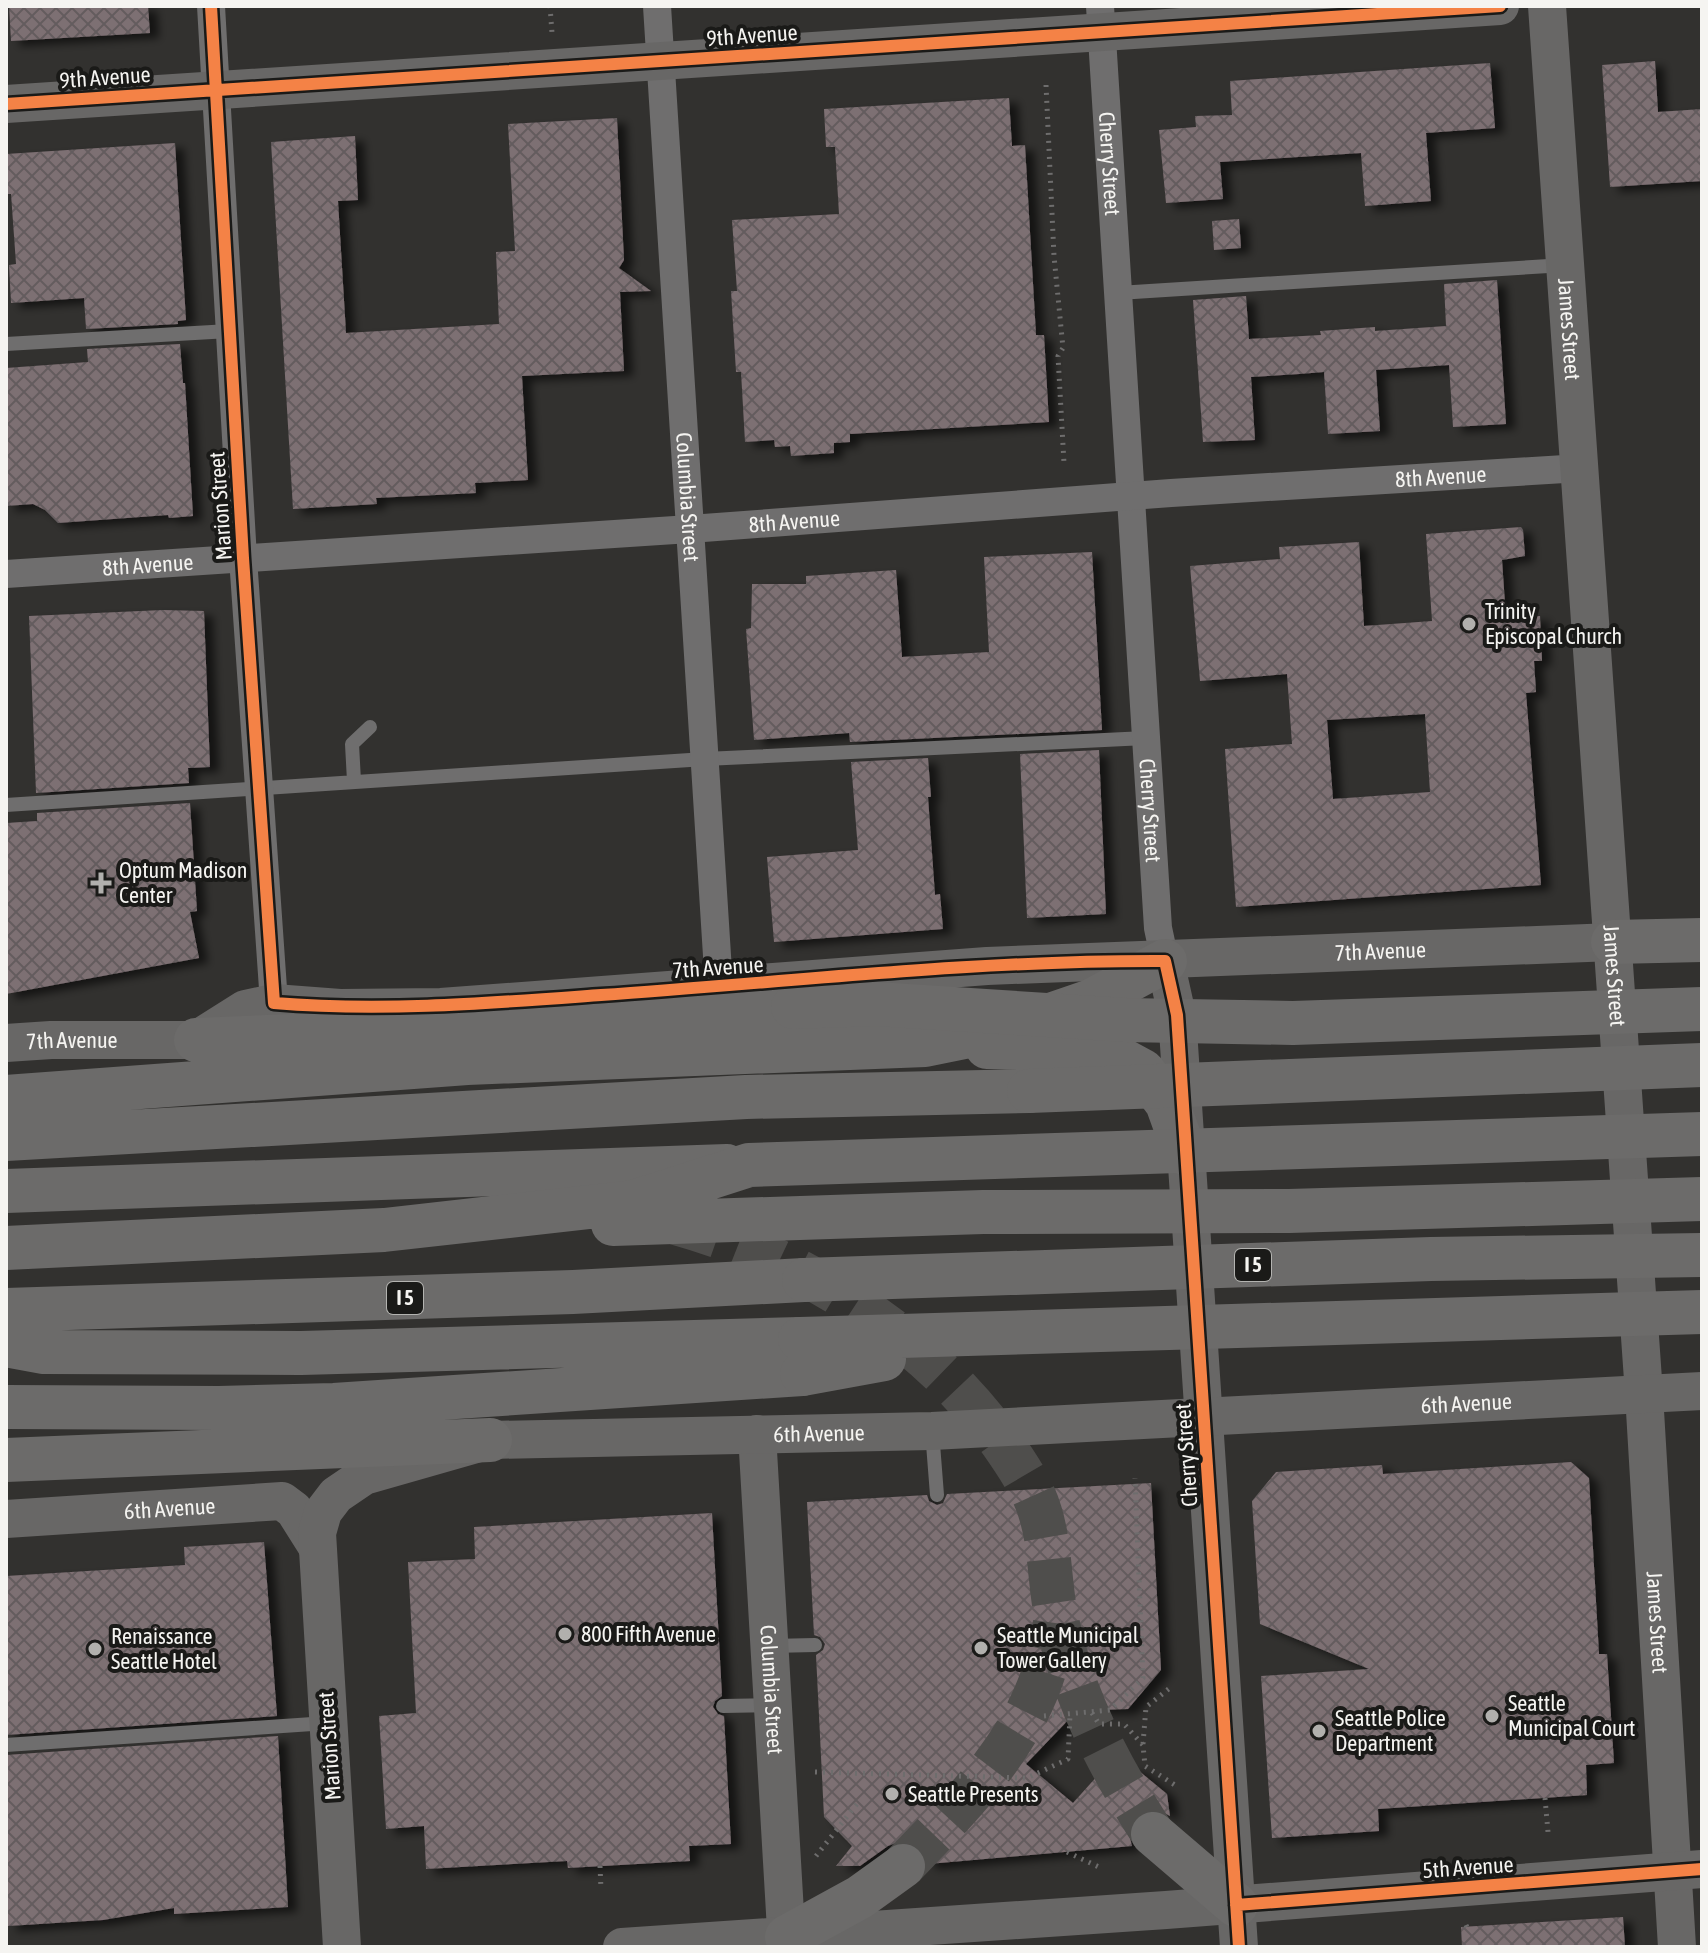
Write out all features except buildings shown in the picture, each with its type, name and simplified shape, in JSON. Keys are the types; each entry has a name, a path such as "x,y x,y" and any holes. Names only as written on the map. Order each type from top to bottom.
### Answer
{"highway":[{"path":"1613,942 1702,940"},
{"path":"925,1045 1018,1026 1091,1001 1165,961"},
{"path":"196,1040 438,1030 876,1004 1125,1020 1293,1023 1702,1009"},
{"path":"6,1097 467,1063 925,1045 1087,1049 1119,1058 1143,1071 1167,1103 1185,1153"},
{"path":"11,1138 746,1097 1029,1091 1702,1065"},
{"path":"6,1191 1702,1134"},
{"path":"6,1248 384,1230 618,1204 634,1202 749,1165"},
{"path":"532,1227 983,1212 1289,1211 1702,1199"},
{"name":"I 5","path":"6,1310 1431,1259 1702,1255"},
{"path":"6,1407 334,1405 1028,1332 1702,1312"},
{"path":"6,1345 44,1352 801,1357"},
{"path":"6,1460 490,1440"},
{"path":"1153,1834 1238,1926"},
{"path":"787,1942 903,1866"}],"main road":[{"name":"9th Avenue","path":"6,104 661,61 1101,20 1500,6"},
{"name":"James Street","path":"1547,6 1644,1394 1687,1870 1677,1947"},
{"name":"7th Avenue","path":"6,1043 196,1040 245,1009 274,1003 340,1008 441,1007 987,966 1613,942"},
{"name":"Cherry Street","path":"1165,961 1177,1015 1238,1926"},
{"name":"6th Avenue","path":"316,1545 323,1512 344,1487 364,1476 490,1440 932,1431 1702,1391"},
{"name":"Columbia Street","path":"757,1434 787,1942"},
{"name":"6th Avenue","path":"6,1519 282,1501 294,1510 316,1545"},
{"name":"Marion Street","path":"316,1545 342,1947"},
{"name":"5th Avenue","path":"622,1947 1238,1926 1687,1870"}],"street":[{"name":"Marion Street","path":"211,6 243,558 274,1003"},
{"name":"Columbia Street","path":"657,6 719,987"},
{"name":"Cherry Street","path":"1101,20 1158,928 1165,961"},
{"name":"8th Avenue","path":"6,574 1581,468"}],"lane":[{"path":"1118,293 1566,265"},
{"path":"6,344 229,331"},
{"path":"354,781 352,744 370,727"},
{"path":"6,805 705,759 1146,738"},
{"path":"932,1431 937,1495"},
{"path":"770,1646 815,1645"},
{"path":"723,1706 774,1704"},
{"path":"6,1745 328,1723"}],"path":[{"path":"550,6 552,33"},
{"path":"1046,85 1054,256 1063,348 1058,356 1064,463"},
{"path":"1044,1716 1110,1710 1143,1678 1135,1478"},
{"path":"1171,1687 1146,1707 1143,1745 1145,1766 1178,1787"},
{"path":"1092,1713 1099,1724 1124,1724 1143,1745"},
{"path":"815,1772 1027,1778 1068,1759 1070,1715"},
{"path":"1545,1798 1548,1832"},
{"path":"816,1857 860,1800"},
{"path":"1067,1852 1101,1868"},
{"path":"600,1866 601,1889"}],"tunnel":[{"path":"676,1223 769,1257 858,1306 937,1368 1002,1443 1029,1485 1040,1512 1057,1620 1083,1704 1108,1758 1153,1834"},
{"path":"903,1866 978,1785 1019,1727 1047,1661 1055,1623"}],"cycle path":[{"path":"211,6 243,558 274,1003 356,1007 437,1005 954,968 1165,961 1177,1015 1239,1947"},
{"path":"6,104 1500,6"},
{"path":"1236,1905 1702,1869"}],"place":[{"name":"Trinity Episcopal Church","path":"1469,624"},
{"name":"Optum Madison Center","path":"101,883"},
{"name":"800 Fifth Avenue","path":"565,1634"},
{"name":"Seattle Municipal Tower Gallery","path":"981,1648"},
{"name":"Renaissance Seattle Hotel","path":"95,1649"},
{"name":"Seattle Municipal Court","path":"1492,1716"},
{"name":"Seattle Police Department","path":"1319,1731"},
{"name":"Seattle Presents","path":"892,1794"}]}
